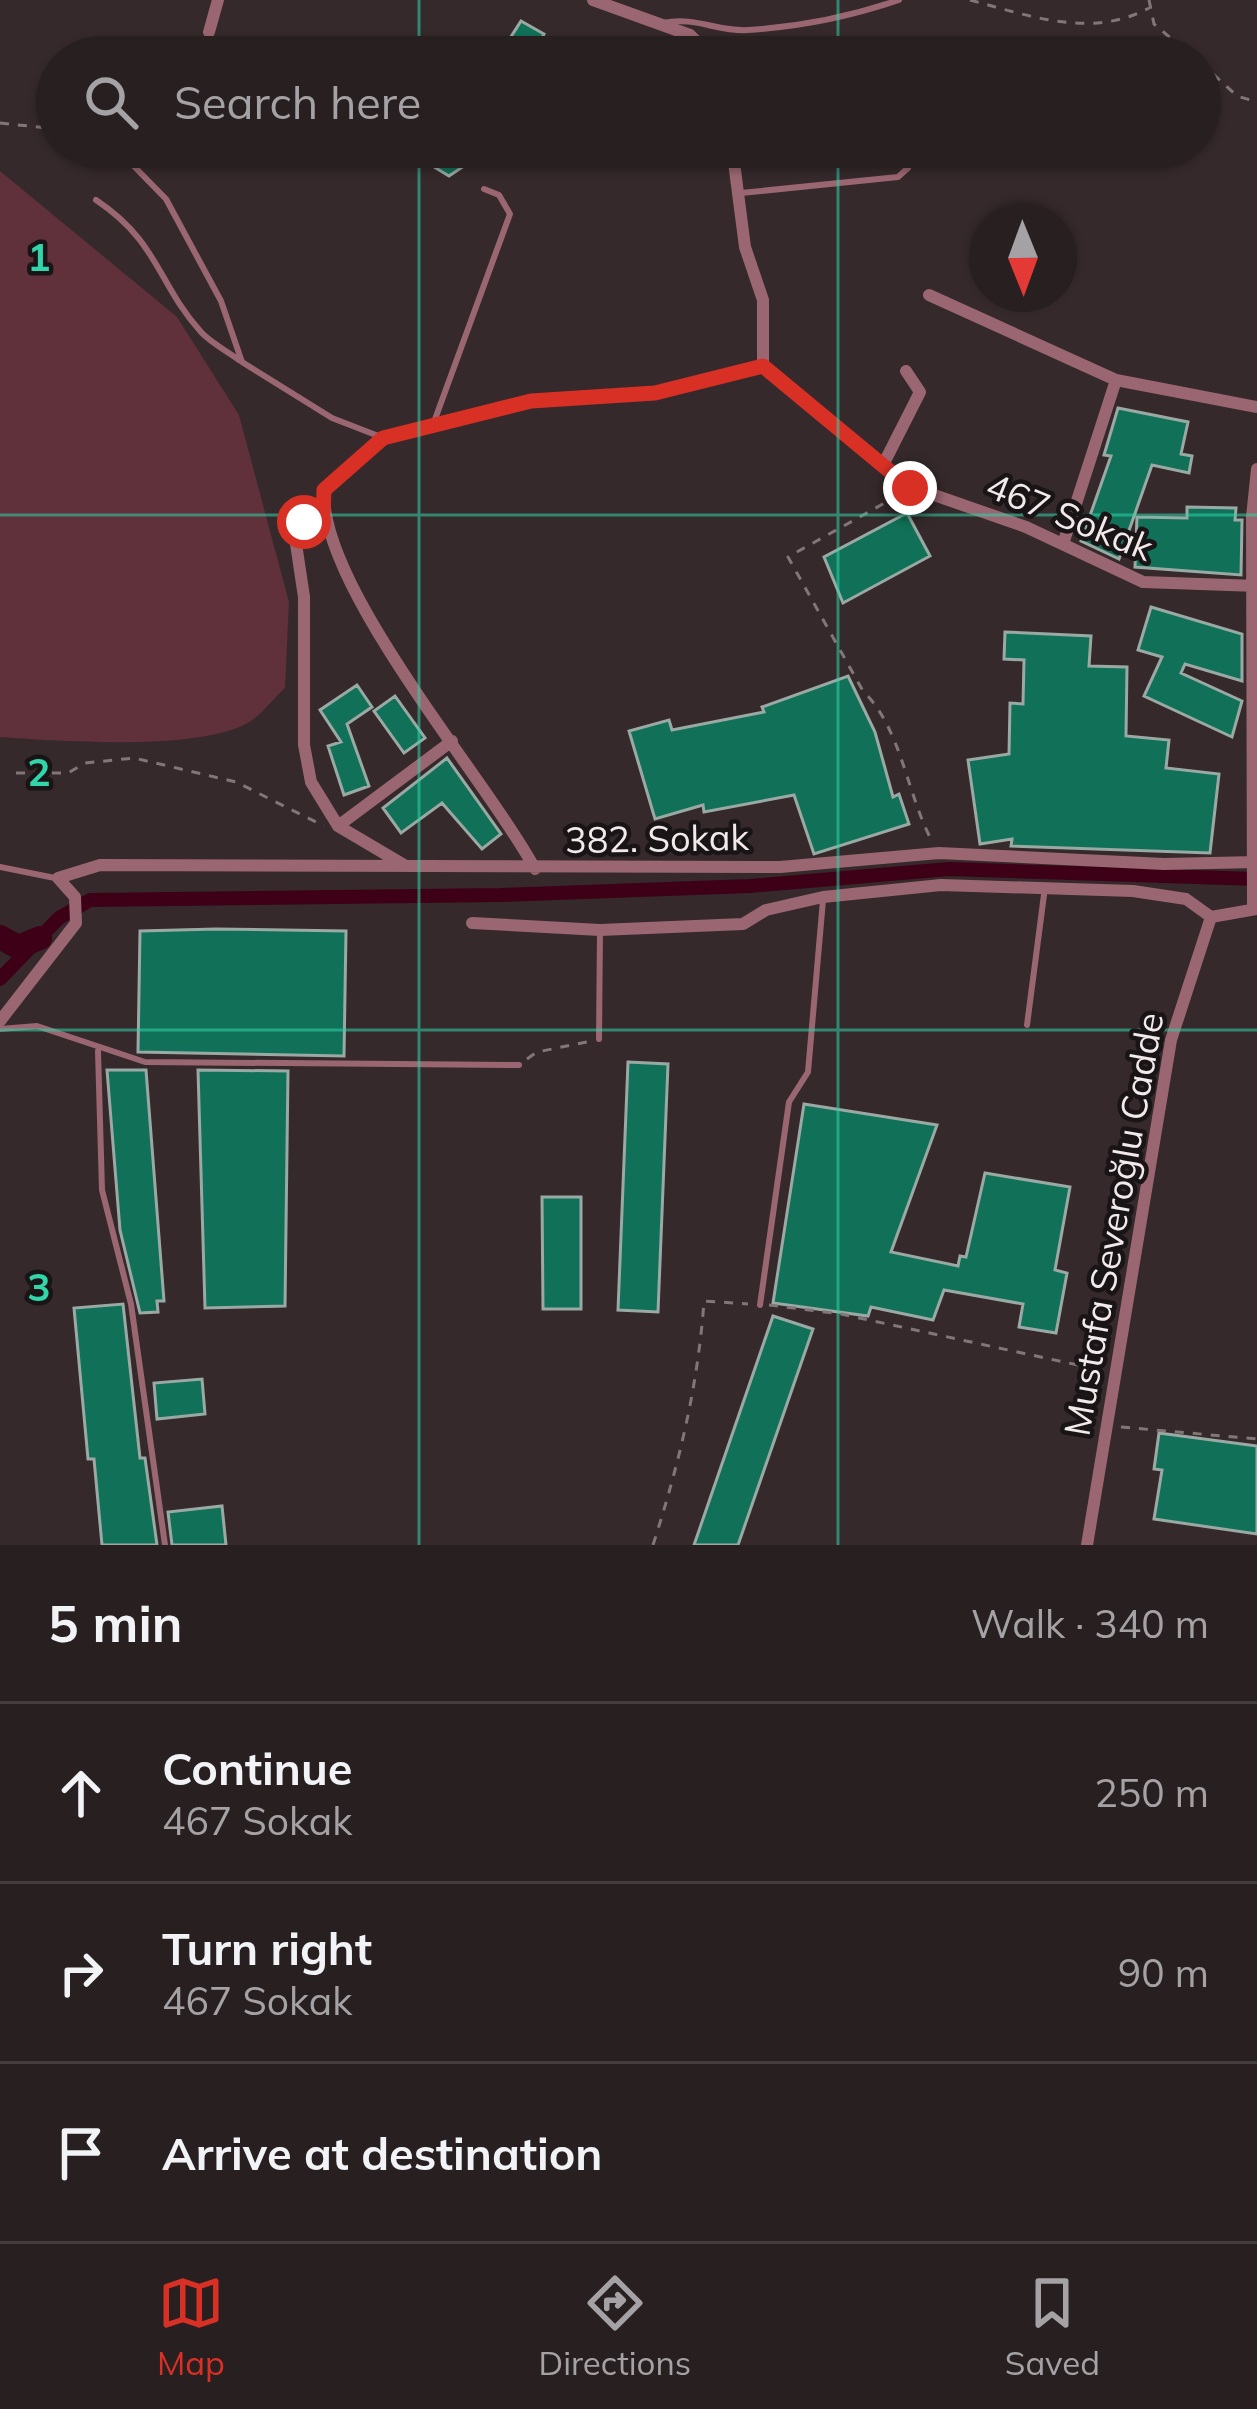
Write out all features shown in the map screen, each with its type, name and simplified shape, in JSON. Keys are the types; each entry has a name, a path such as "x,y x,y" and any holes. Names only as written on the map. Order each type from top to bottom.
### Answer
{"street":[{"path":"209,32 218,0"},
{"path":"593,0 691,36"},
{"path":"536,869 387,650 323,515 324,490 383,438 531,401 655,393 763,366 763,301 745,247 736,168"},
{"path":"929,295 1116,380 1257,407"},
{"name":"467 Sokak","path":"763,366 910,488 1063,544 1143,582 1255,586"},
{"path":"883,465 917,408 920,392 906,371"},
{"path":"1063,544 1116,380"},
{"path":"472,923 600,930 743,924 766,910 823,897 941,885 1045,887 1186,899 1210,917 1255,909 1257,469"},
{"path":"323,515 304,522 295,537 304,597 304,745 310,782 338,826 405,866"},
{"path":"338,826 452,741"},
{"name":"382. Sokak","path":"58,878 100,866 796,866 939,854 1255,862"},
{"path":"0,1025 76,921 75,897 58,878"},
{"name":"Mustafa Severoğlu Cadde","path":"1087,1545 1171,1040 1210,917"}],"lane":[{"path":"660,23 686,18 746,30 865,12 899,0"},
{"path":"136,168 166,199 221,302 242,362"},
{"path":"741,193 898,177 908,168"},
{"path":"433,426 510,214 499,195 484,189"},
{"path":"95,200 127,221 154,254 201,332 332,418 383,438"},
{"path":"0,867 58,878"},
{"path":"1027,1025 1045,887"},
{"path":"760,1304 789,1102 808,1072 823,897"},
{"path":"599,1039 600,930"},
{"path":"0,1025 37,1026 145,1062 519,1065"},
{"path":"98,1050 102,1190 131,1304 165,1545"}],"path":[{"path":"970,0 1066,23 1105,25 1149,8"},
{"path":"1149,0 1154,24 1168,36"},
{"path":"1221,81 1237,96 1257,102"},
{"path":"0,123 36,127"},
{"path":"910,488 788,556 863,691 881,709 918,815 939,854"},
{"path":"16,773 68,773 86,764 134,758 236,782 296,807 309,821 338,826"},
{"path":"519,1065 537,1052 599,1039"},
{"path":"653,1545 680,1463 696,1387 704,1301 841,1314 1115,1372"},
{"path":"1108,1426 1257,1439"}],"shaded area":[{"path":"0,171 177,317 239,415 289,602 285,688 255,718 229,731 130,742 0,737"}],"building":[{"path":"521,21 544,34 543,36 511,36"},
{"path":"436,168 461,168 449,176"},
{"path":"1118,408 1188,422 1181,454 1192,456 1189,473 1152,465 1119,559 1081,541 1111,456 1104,455"},
{"path":"1187,507 1236,508 1235,520 1242,520 1241,575 1135,567 1137,517 1187,518"},
{"path":"907,513 930,556 843,603 824,557"},
{"path":"1151,607 1242,634 1242,681 1185,664 1181,673 1242,701 1232,737 1144,696 1162,657 1138,650"},
{"path":"1005,632 1091,636 1089,666 1127,667 1126,736 1169,740 1166,768 1219,774 1210,853 1011,846 1012,839 980,844 968,760 1009,754 1010,703 1023,704 1024,660 1004,659"},
{"path":"848,676 875,732 893,797 899,794 909,824 814,854 794,795 704,812 703,805 655,819 629,731 669,720 672,730 764,712 762,707"},
{"path":"357,685 372,707 347,724 369,786 344,795 328,746 341,742 320,710"},
{"path":"395,696 425,738 404,753 374,711"},
{"path":"447,758 501,834 482,849 442,803 401,833 383,808"},
{"path":"140,931 346,931 344,1056 138,1052"},
{"path":"628,1062 668,1064 658,1312 618,1310"},
{"path":"107,1070 146,1070 164,1301 157,1301 158,1312 140,1313 120,1230"},
{"path":"198,1070 288,1071 285,1306 205,1308"},
{"path":"804,1104 937,1125 891,1252 958,1266 960,1256 966,1257 985,1173 1070,1187 1055,1270 1067,1273 1056,1333 1019,1327 1023,1304 944,1290 933,1320 871,1307 868,1316 773,1303"},
{"path":"542,1197 581,1197 581,1309 543,1309"},
{"path":"123,1304 140,1458 145,1458 157,1545 102,1545 94,1459 88,1459 74,1308"},
{"path":"773,1316 813,1329 738,1545 694,1545"},
{"path":"202,1379 205,1414 157,1419 154,1383"},
{"path":"1159,1433 1257,1446 1257,1534 1154,1519 1162,1470 1154,1469"},
{"path":"222,1506 226,1545 172,1545 168,1512"}],"waterway":[{"path":"0,979 59,918 90,900 500,895 750,886 949,869 1257,879"},
{"path":"0,937 18,947 40,938"}],"route":[{"path":"304,522 323,515 324,490 383,438 531,401 655,393 763,366 910,488"}]}
